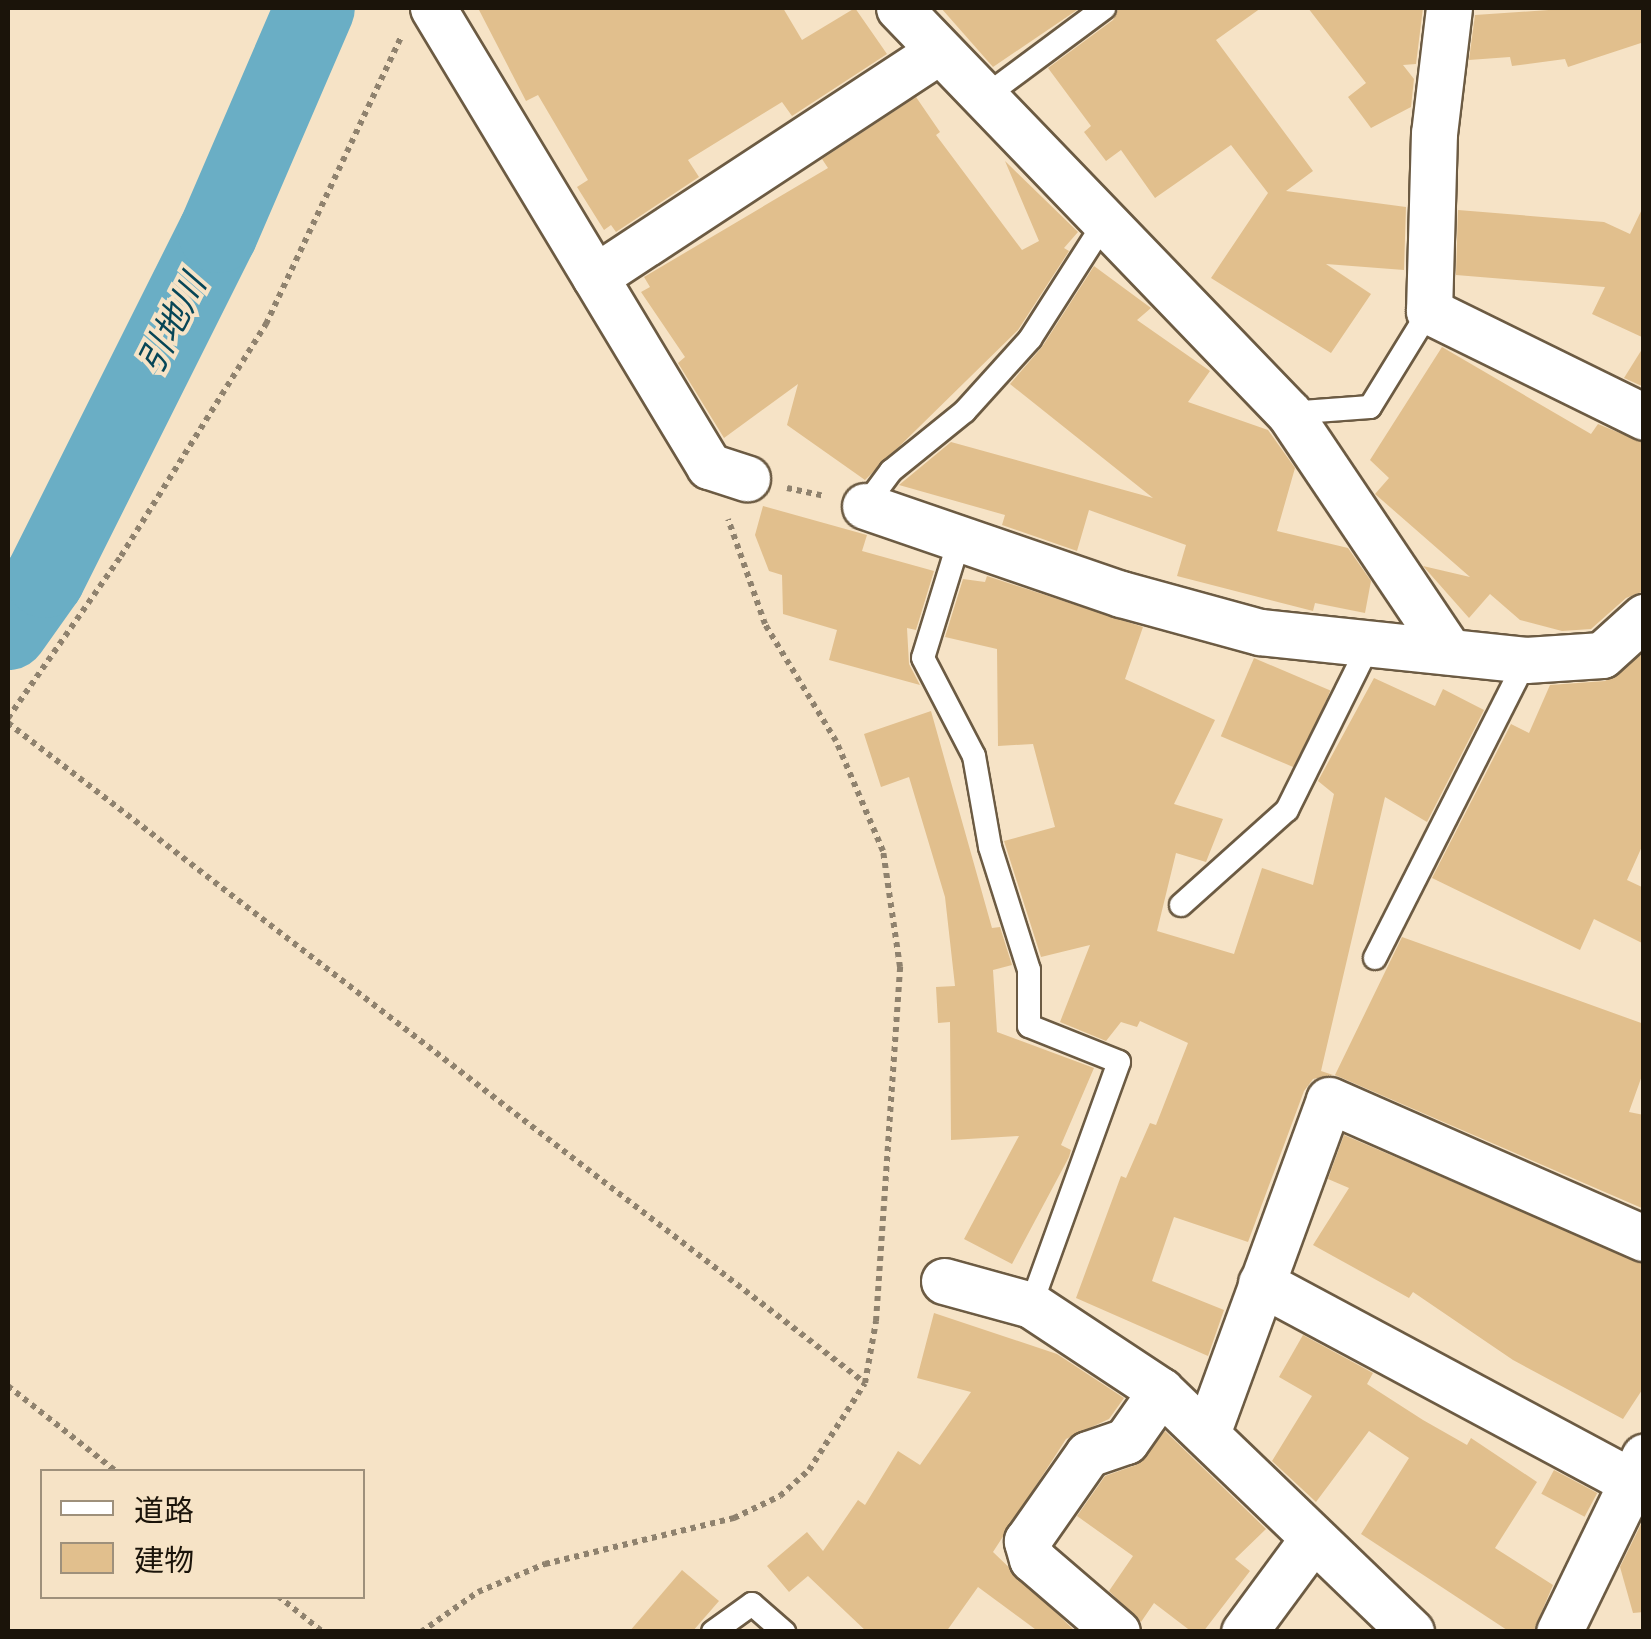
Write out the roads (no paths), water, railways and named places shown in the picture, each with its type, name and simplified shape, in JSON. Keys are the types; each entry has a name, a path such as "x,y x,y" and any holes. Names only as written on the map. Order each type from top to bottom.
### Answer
{"street":[{"path":"899,8 937,52 1106,220 1288,413 1449,651"},
{"path":"1449,8 1434,134 1429,311 1644,417"},
{"path":"420,16 728,472"},
{"path":"595,278 937,52"},
{"path":"865,506 959,541 1260,632 1368,647 1526,660 1602,655 1644,617"},
{"path":"1208,1431 1329,1100 1644,1238"},
{"path":"944,1281 1030,1305 1161,1391 1208,1431 1311,1541 1411,1632"},
{"path":"1261,1283 1638,1469 1559,1632"},
{"path":"1117,1632 1032,1559 1026,1541 1088,1454 1126,1441 1161,1391"},
{"path":"1244,1632 1311,1541"}],"lane":[{"path":"983,98 1104,8"},
{"path":"865,506 891,471 965,411 1030,339 1106,220"},
{"path":"1288,413 1370,407 1429,311"},
{"path":"959,541 923,658 974,756 990,847 1028,970 1029,1026 1119,1062 1030,1305"},
{"path":"1181,905 1287,810 1368,647"},
{"path":"1375,958 1526,660"},
{"path":"713,1632 752,1604 784,1632"}],"waterway":[{"name":"引地川","path":"8,630 45,578 218,233 315,8"}]}
